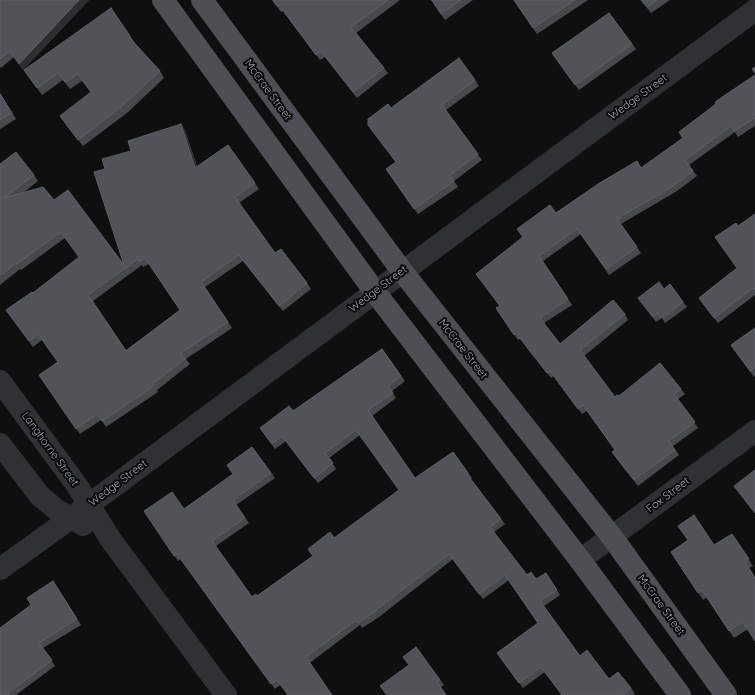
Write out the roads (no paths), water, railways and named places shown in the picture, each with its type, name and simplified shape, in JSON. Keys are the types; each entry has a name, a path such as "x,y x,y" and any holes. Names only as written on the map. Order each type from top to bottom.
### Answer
{"main road":[{"path":"163,0 375,292 580,560 680,695"},
{"name":"McCrae Street","path":"202,0 402,271 612,537 726,695"}],"street":[{"name":"Wedge Street","path":"0,569 71,518 755,10"},
{"name":"Langhorne Street","path":"0,381 76,484 103,529 226,695"},
{"name":"Fox Street","path":"580,560 755,431"},
{"name":"Langhorne Street","path":"0,444 40,496 71,518 95,532 124,558"}]}
